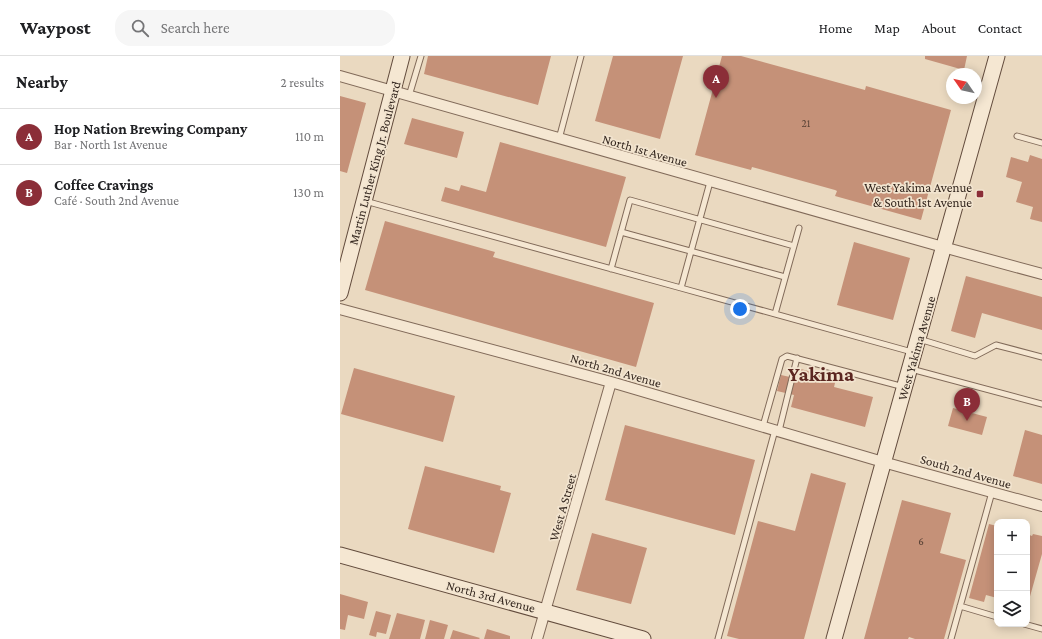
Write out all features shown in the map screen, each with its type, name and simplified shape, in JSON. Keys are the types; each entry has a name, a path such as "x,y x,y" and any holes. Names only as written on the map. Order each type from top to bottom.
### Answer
{"main road":[{"name":"Martin Luther King Jr. Boulevard","path":"340,293 402,56"},
{"name":"West Yakima Avenue","path":"834,639 996,56"},
{"name":"North 3rd Avenue","path":"340,555 642,639"}],"street":[{"name":"North 1st Avenue","path":"340,76 710,182 1042,274"},
{"name":"North 2nd Avenue","path":"340,309 611,382 884,462"},
{"name":"West A Street","path":"537,639 611,382"},
{"name":"South 2nd Avenue","path":"884,462 1042,506"}],"lane":[{"path":"409,96 421,56"},
{"path":"559,139 581,56"},
{"path":"1017,136 1042,143"},
{"path":"681,288 710,182"},
{"path":"610,269 630,200 794,246"},
{"path":"364,201 775,314 916,346 975,356 996,345 1042,357"},
{"path":"775,314 799,228"},
{"path":"621,232 785,277"},
{"path":"763,426 782,359 787,356 904,388"},
{"path":"718,639 798,358"},
{"path":"910,369 1042,404"},
{"path":"951,639 992,492"},
{"path":"960,606 994,616"},
{"path":"1030,626 1042,629"}],"building":[{"path":"428,56 551,56 538,105 424,74"},
{"path":"613,56 683,56 660,139 595,121"},
{"path":"722,56 741,56 865,90 866,86 951,110 921,220 835,196 837,191 835,190 752,167 751,170 695,155"},
{"path":"925,56 967,56 964,68 957,68 925,59"},
{"path":"340,96 366,103 347,173 340,171"},
{"path":"412,118 464,132 457,158 404,144"},
{"path":"500,142 626,177 606,247 441,201 445,187 459,191 461,185 486,192"},
{"path":"1030,155 1042,159 1042,222 1030,219 1033,207 1016,202 1022,182 1006,177 1011,157 1028,162"},
{"path":"385,221 495,252 493,257 654,303 636,367 365,290"},
{"path":"854,242 910,258 893,320 837,305"},
{"path":"966,276 1042,297 1042,330 982,313 975,338 951,331"},
{"path":"354,368 455,396 443,442 341,414"},
{"path":"801,369 836,379 834,387 873,397 865,427 791,407 794,395 777,391 781,375 799,379"},
{"path":"953,408 987,417 982,435 948,426"},
{"path":"625,425 755,460 735,535 605,500"},
{"path":"1025,430 1042,435 1042,484 1013,476"},
{"path":"425,466 501,486 500,490 511,493 494,553 408,529"},
{"path":"811,473 846,483 804,639 739,639 727,636 758,521 795,531"},
{"path":"902,500 951,513 940,553 966,560 944,639 915,639 909,637 908,639 864,639"},
{"path":"989,524 994,525 994,597 986,595 984,602 969,598"},
{"path":"592,533 647,548 631,604 576,590"},
{"path":"1033,534 1042,536 1042,554 1030,596 1030,535 1032,536"},
{"path":"340,594 368,602 364,619 348,615 345,630 340,629"},
{"path":"376,611 391,615 386,634 377,632 376,637 369,635"},
{"path":"397,613 425,620 420,639 389,639"},
{"path":"430,620 448,625 444,639 425,639"},
{"path":"487,629 510,636 510,639 484,639"},
{"path":"453,630 480,638 450,639"}],"place":[{"name":"Hop Nation Brewing Company","path":"716,98"},
{"name":"West Yakima Avenue & South 1st Avenue","path":"980,194"},
{"name":"Coffee Cravings","path":"967,421"}],"district":[{"name":"Yakima","path":"821,374"}]}
